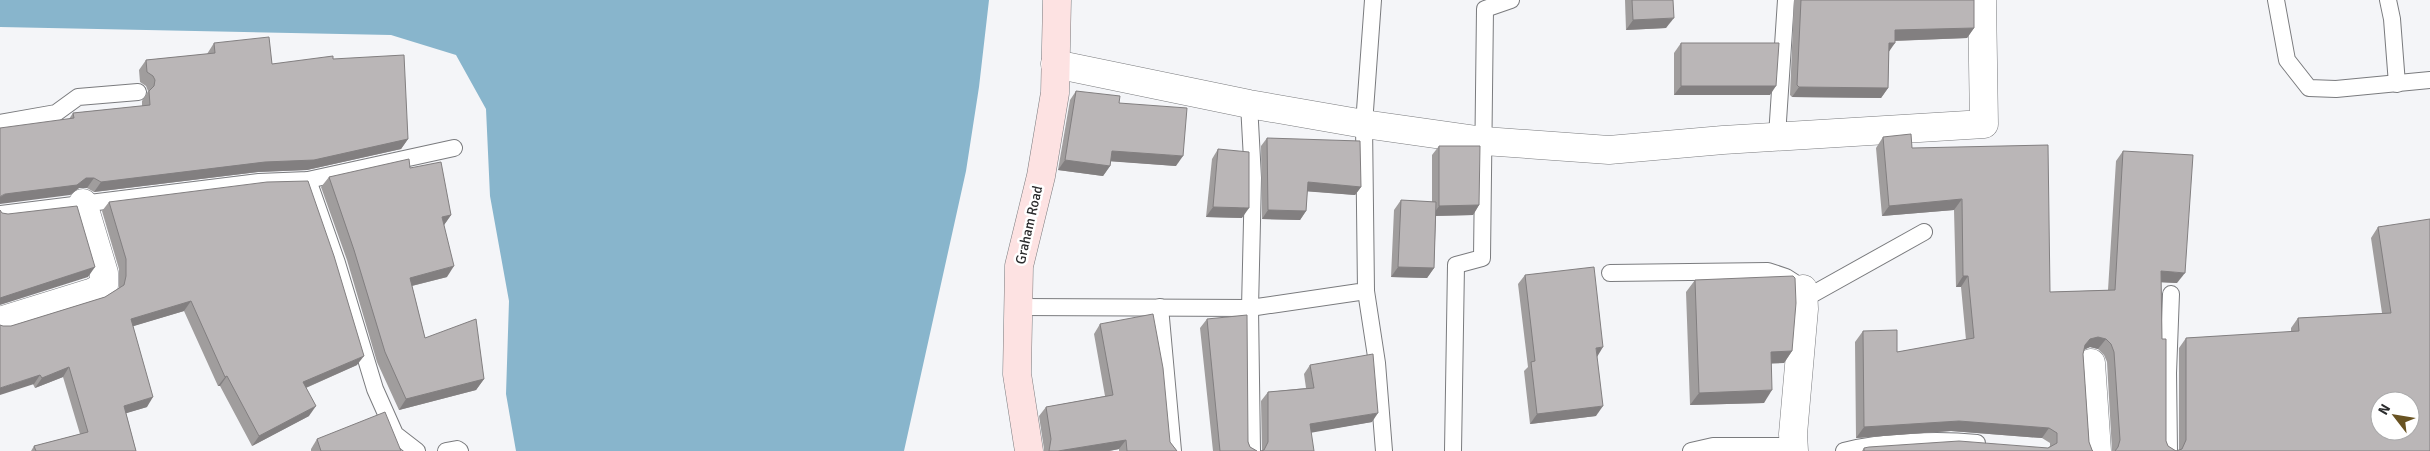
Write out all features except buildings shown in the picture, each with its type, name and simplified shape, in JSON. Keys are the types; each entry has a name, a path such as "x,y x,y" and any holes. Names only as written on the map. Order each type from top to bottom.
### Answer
{"street":[{"name":"Graham Road","path":"1030,451 1017,374 1019,266 1040,176 1055,93 1057,0"},
{"path":"1056,64 1249,104 1364,124 1484,141 1609,150 1777,136 1984,124 1982,0"},
{"path":"0,321 93,292 104,286 104,274 83,203"},
{"path":"1794,448 1804,294"},
{"path":"2091,363 2097,451"}],"lane":[{"path":"1373,0 1364,124 1366,291 1377,363 1384,451"},
{"path":"1453,451 1456,265 1482,258 1485,8 1511,0"},
{"path":"1777,136 1786,0"},
{"path":"2276,0 2287,60 2309,88 2336,89 2430,80"},
{"path":"2388,0 2392,19 2397,84"},
{"path":"0,123 56,113 78,96 138,92"},
{"path":"1249,104 1253,178 1250,308 1252,451"},
{"path":"0,214 259,182 308,180 454,148"},
{"path":"308,180 337,264 376,389 395,434 417,451"},
{"path":"1610,273 1768,271 1786,277 1804,294 1924,232"},
{"path":"1019,307 1250,308 1366,291"},
{"path":"2169,451 2168,373 2171,294"},
{"path":"1160,307 1173,451"},
{"path":"1844,451 1860,447 1952,441 1992,444"},
{"path":"1691,451 1713,446 1794,448"},
{"path":"446,451 457,449 460,451"}],"water":[{"path":"0,0 989,0 979,87 966,171 904,451 516,451 506,394 509,301 490,196 486,109 456,55 391,35 0,27"}]}
